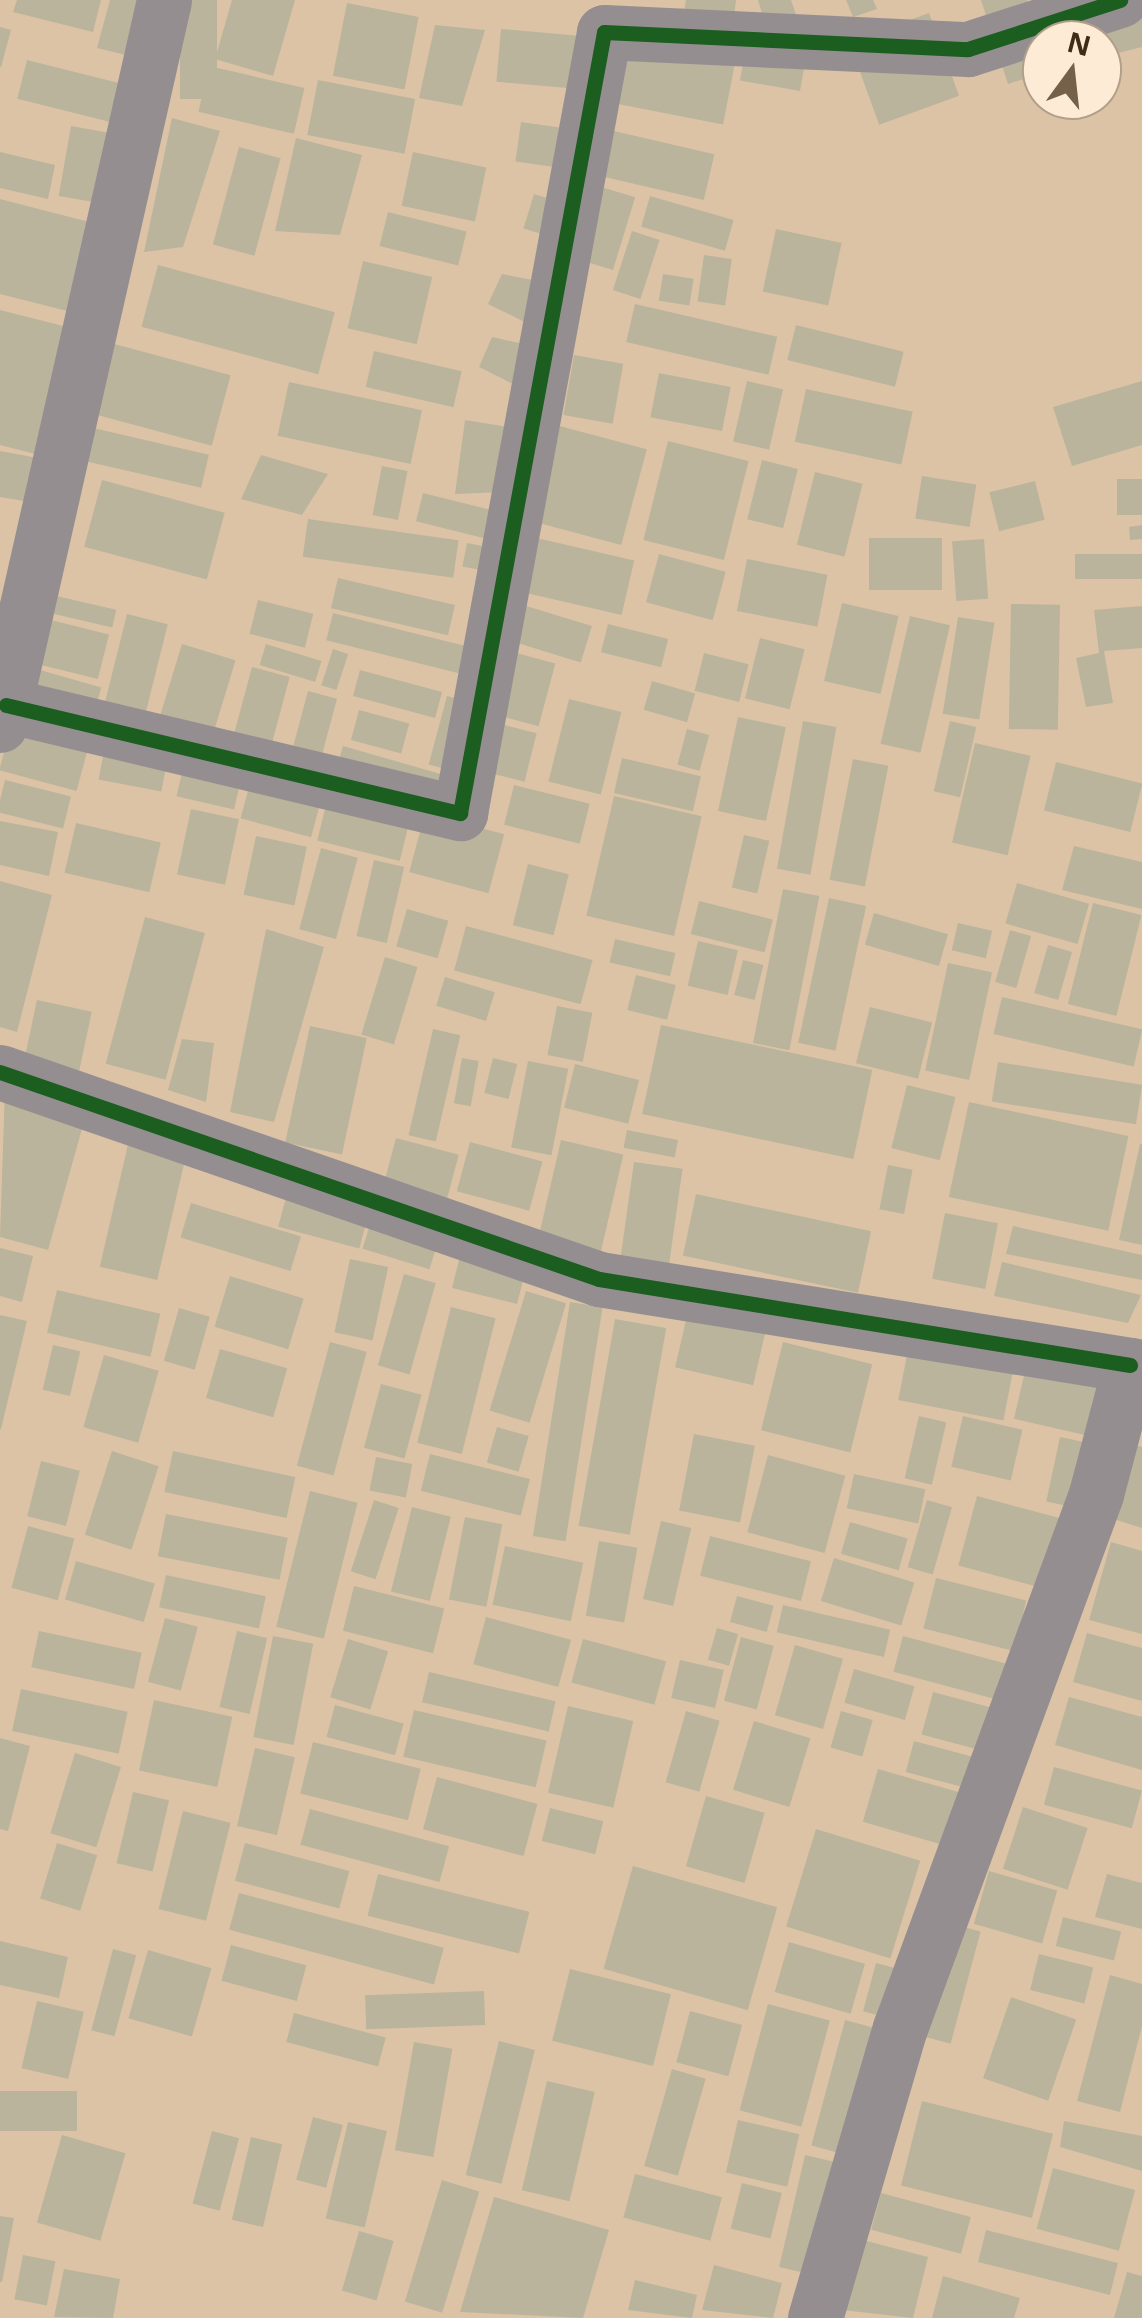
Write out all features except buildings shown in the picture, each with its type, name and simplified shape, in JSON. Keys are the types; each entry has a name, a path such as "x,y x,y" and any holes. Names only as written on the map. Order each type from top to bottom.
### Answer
{"street":[{"path":"164,0 3,715 460,813 604,32 968,50 1120,0"},
{"path":"0,1072 598,1280 1136,1366 1096,1494 900,2028 815,2318"}],"cycle path":[{"path":"6,705 460,813 604,32 968,49 1120,0"},
{"path":"0,1072 599,1279 1130,1365"}]}
